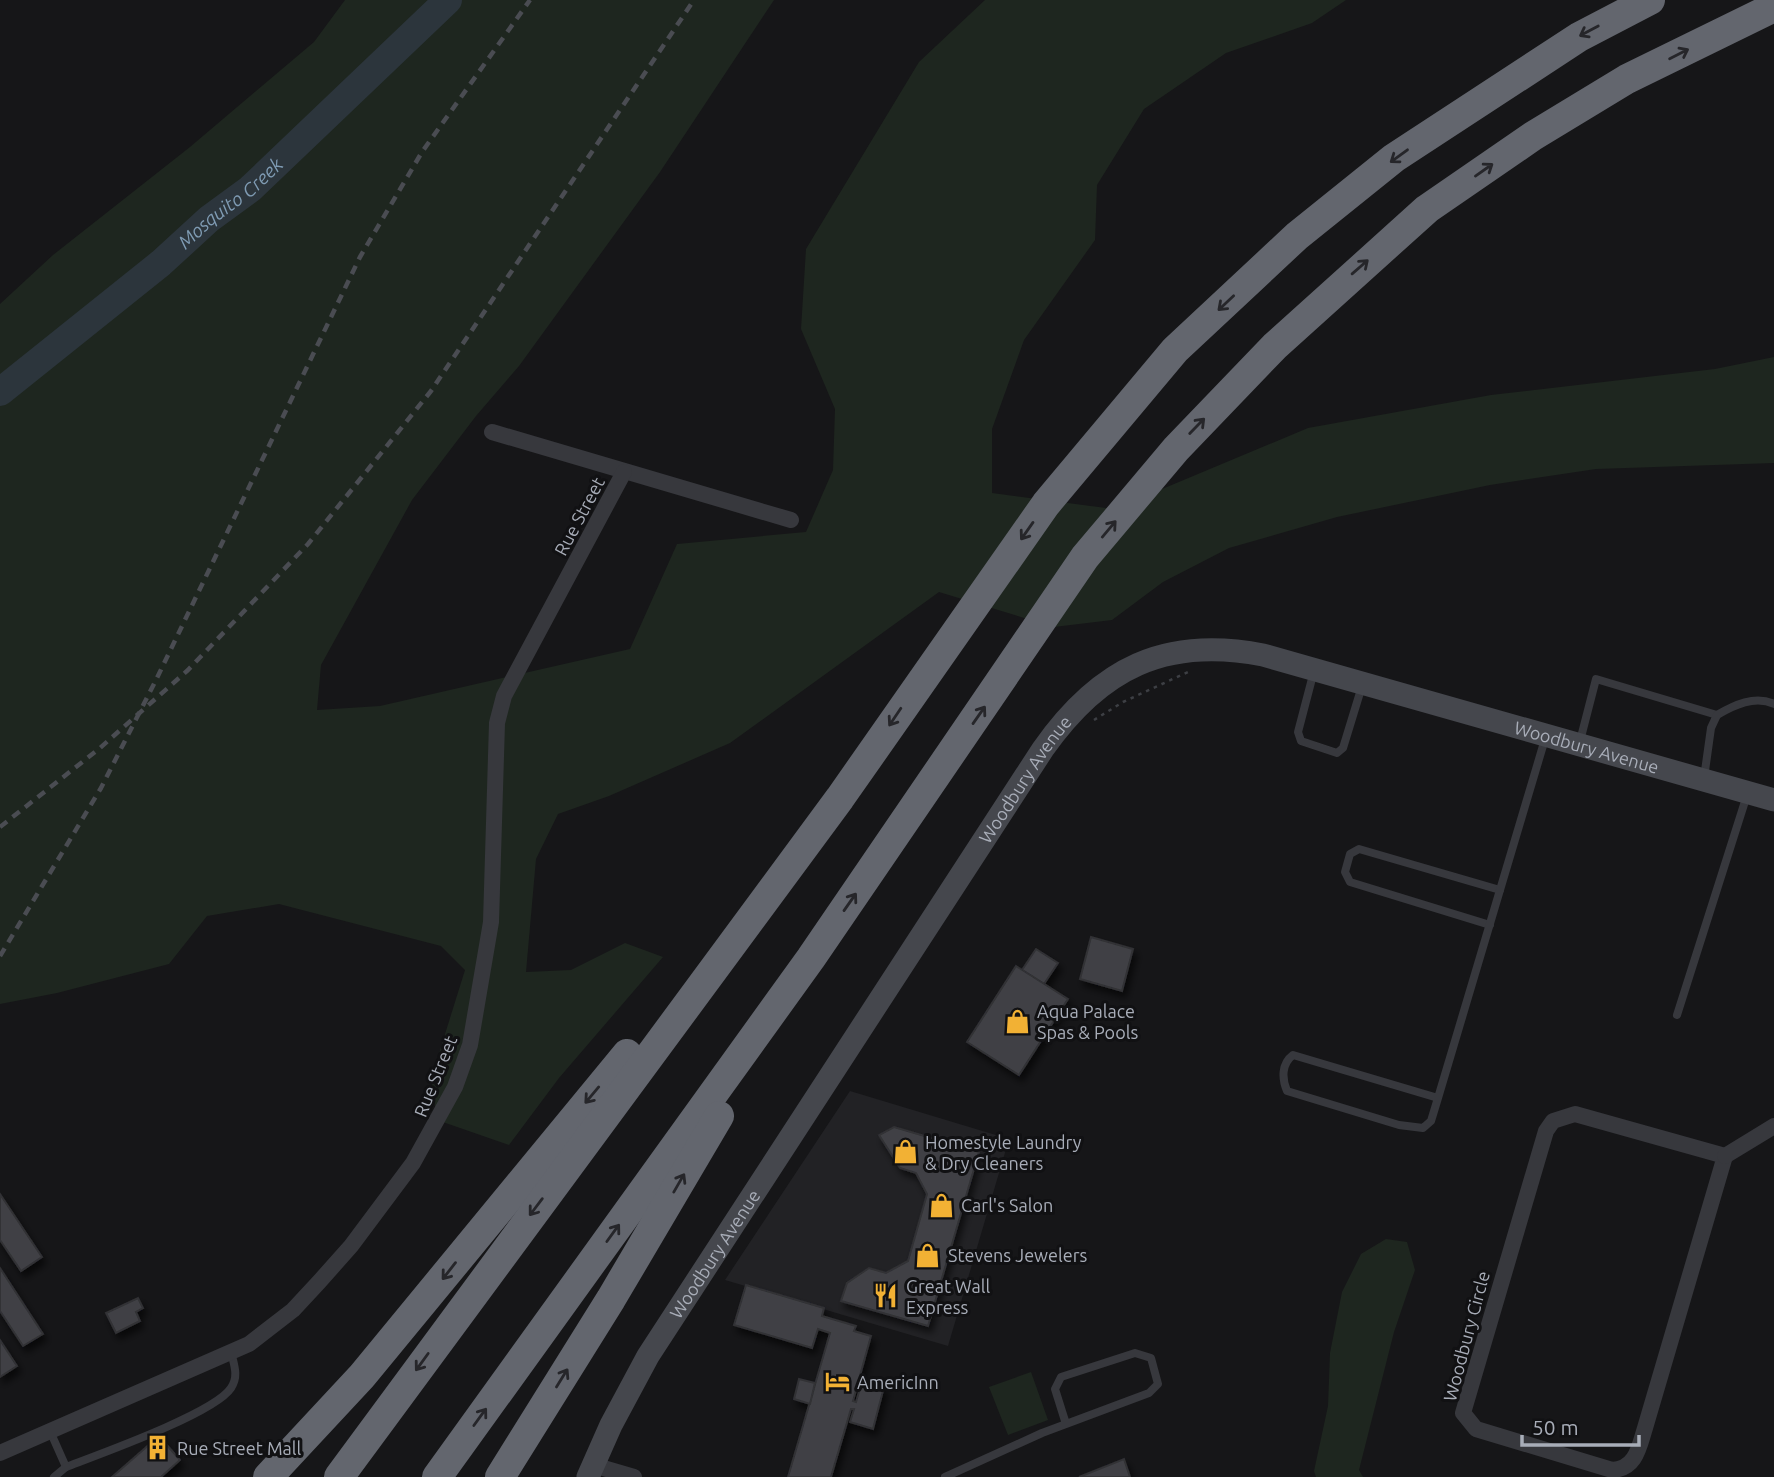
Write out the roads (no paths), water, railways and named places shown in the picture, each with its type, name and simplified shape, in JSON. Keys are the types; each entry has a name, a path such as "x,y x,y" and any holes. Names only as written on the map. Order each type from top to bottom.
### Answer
{"highway":[{"path":"339,1477 840,798 1046,504 1175,350 1297,236 1394,158 1578,37 1650,0"},
{"path":"437,1477 811,958 1085,557 1175,449 1275,346 1427,209 1533,136 1628,79 1774,7"},
{"path":"268,1477 405,1325 516,1186 840,798"},
{"path":"500,1477 611,1300 811,958"}],"main road":[{"name":"Woodbury Avenue","path":"591,1471 625,1396 666,1327 1044,749 1080,703 1119,674 1154,657 1176,651 1229,649 1315,669 1774,799"}],"street":[{"name":"Rue Street","path":"492,432 791,520"},
{"name":"Rue Street","path":"0,1453 249,1344 293,1310 351,1246 413,1163 455,1087 470,1045 491,922 497,723 504,696 624,472"},
{"name":"Woodbury Circle","path":"1575,1114 1725,1156 1645,1428 1632,1462 1621,1469 1612,1470 1476,1429 1463,1413 1463,1407 1546,1131 1553,1121 1575,1114"},
{"path":"1725,1156 1774,1126"},
{"path":"591,1471 634,1477"}],"lane":[{"path":"1315,669 1298,732 1301,741 1337,753 1343,748 1363,683"},
{"path":"1579,745 1596,679 1717,715 1750,701 1766,700 1774,704"},
{"path":"1704,780 1711,728 1717,715"},
{"path":"1438,1098 1293,1055 1288,1059 1282,1078 1287,1091 1413,1128 1423,1128 1431,1121 1438,1098 1490,925 1546,736"},
{"path":"1677,1016 1748,793"},
{"path":"1490,925 1350,882 1345,872 1350,854 1359,849 1500,890"},
{"path":"54,1477 66,1467 194,1416 221,1399 237,1376 231,1352"},
{"path":"945,1477 948,1473 1066,1424 1149,1393 1158,1384 1151,1358 1135,1353 1061,1377 1055,1389 1066,1424"},
{"path":"50,1431 66,1467"}],"waterway":[{"name":"Mosquito Creek","path":"0,392 161,263 209,219 250,189 448,0"}],"railway":[{"path":"0,956 101,788 360,257 422,152 530,0"},
{"path":"0,827 100,748 188,670 308,544 431,391 694,0"}],"place":[{"name":"Aqua Palace Spas & Pools","path":"1017,1021"},
{"name":"Homestyle Laundry & Dry Cleaners","path":"905,1152"},
{"name":"Carl's Salon","path":"941,1205"},
{"name":"Stevens Jewelers","path":"928,1255"},
{"name":"Great Wall Express","path":"886,1296"},
{"name":"AmericInn","path":"837,1382"},
{"name":"Rue Street Mall","path":"157,1448"}]}
